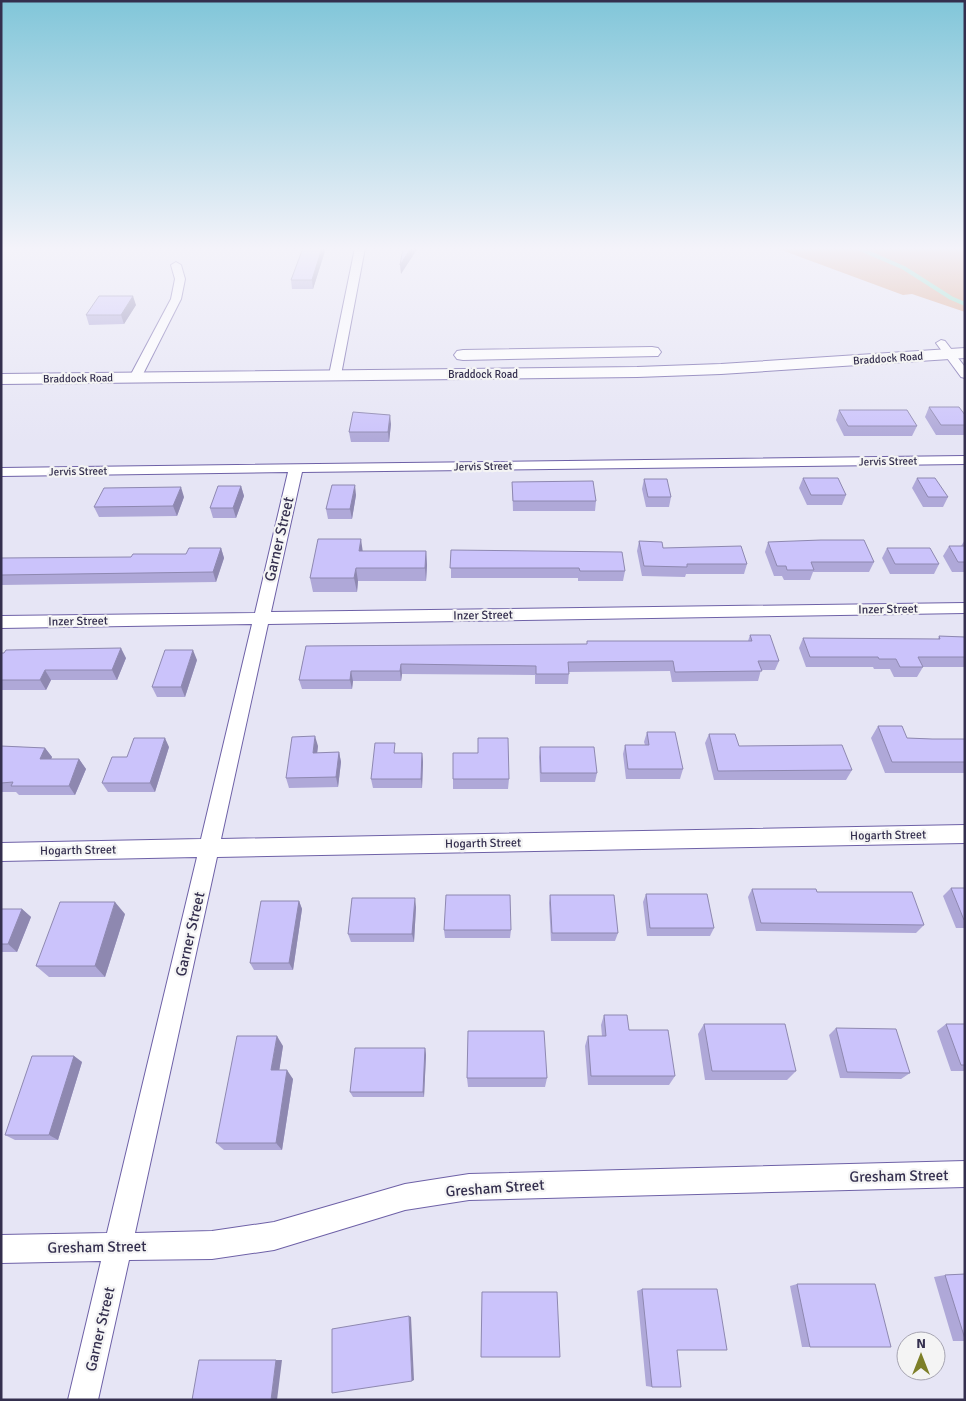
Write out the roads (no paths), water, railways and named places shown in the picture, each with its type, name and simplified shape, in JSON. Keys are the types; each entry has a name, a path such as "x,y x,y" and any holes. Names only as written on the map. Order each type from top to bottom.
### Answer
{"main road":[{"name":"Braddock Road","path":"1,379 557,373 712,369 952,350 965,342"},
{"name":"Braddock Road","path":"742,351 952,350"},
{"name":"Braddock Road","path":"446,356 667,352"},
{"path":"319,357 358,357"},
{"name":"Braddock Road","path":"126,359 165,359"}],"street":[{"path":"135,378 168,313"},
{"path":"335,375 347,313"},
{"path":"952,350 965,375"},
{"name":"Jervis Street","path":"1,472 965,460"},
{"name":"Garner Street","path":"84,1400 296,468"},
{"name":"Inzer Street","path":"1,622 965,608"},
{"name":"Hogarth Street","path":"1,852 965,834"},
{"name":"Gresham Street","path":"1,1249 212,1245 274,1236 405,1197 469,1187 965,1174"}]}
